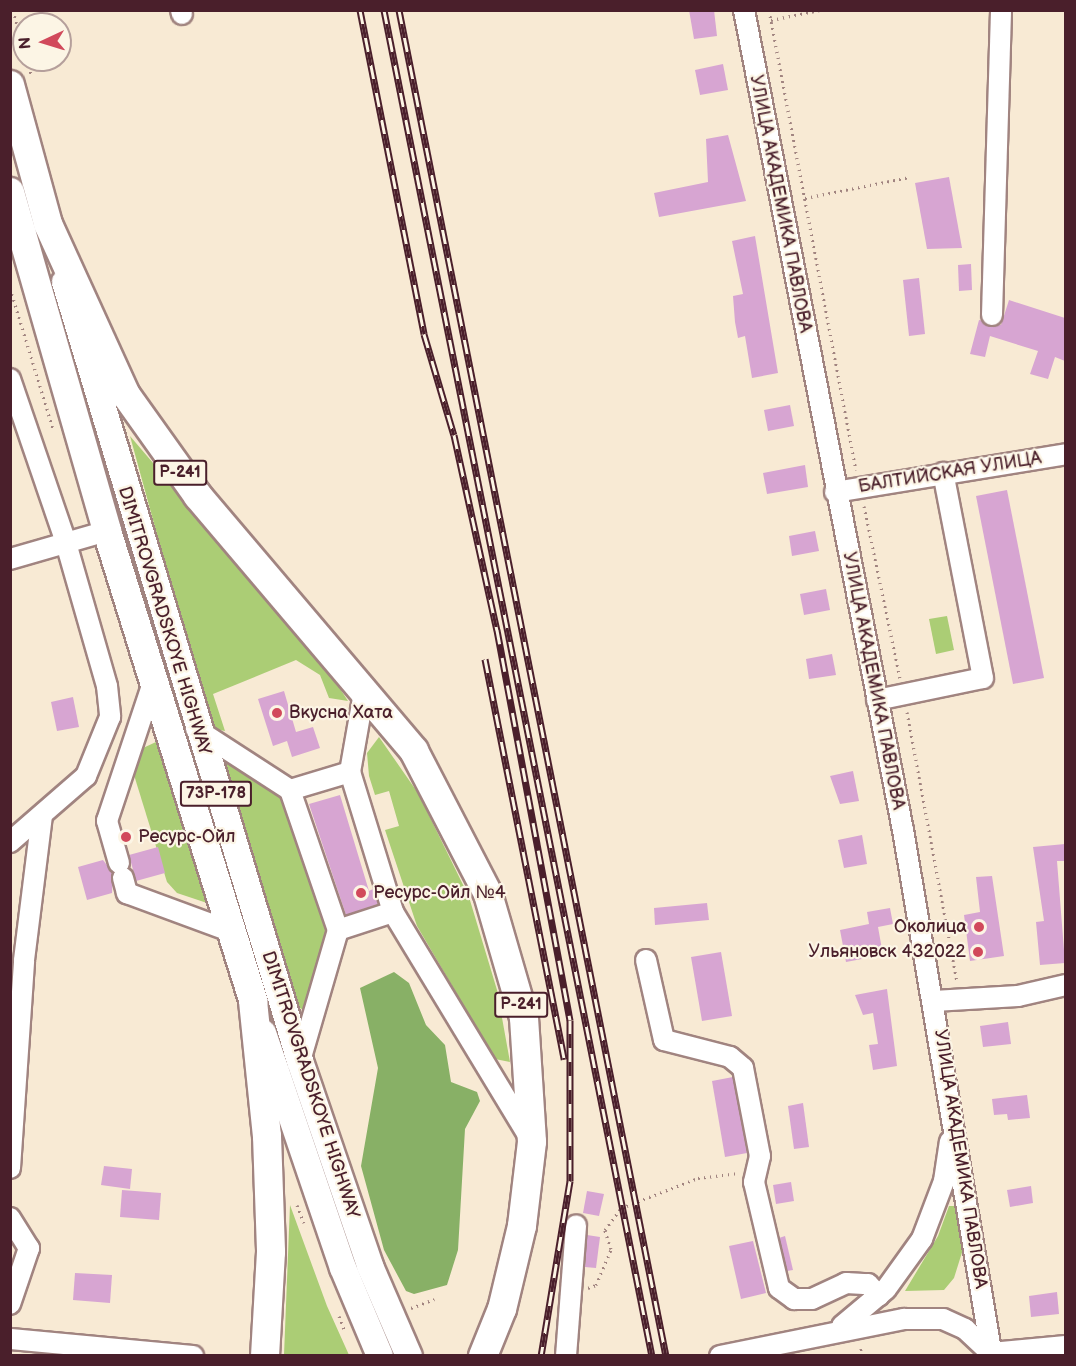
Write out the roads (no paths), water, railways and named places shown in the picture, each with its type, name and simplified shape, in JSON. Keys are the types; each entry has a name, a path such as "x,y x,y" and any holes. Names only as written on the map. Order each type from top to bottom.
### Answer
{"highway":[{"name":"DIMITROVGRADSKOYE HIGHWAY","path":"10,85 26,229"},
{"name":"DIMITROVGRADSKOYE HIGHWAY","path":"10,192 26,229 107,531 253,1001"},
{"name":"Р-241","path":"26,229 165,455 365,687 420,761 488,894 524,1018 532,1142 522,1226 502,1309 483,1356"},
{"name":"Р-241","path":"253,1001 267,1148 271,1252 265,1356"}],"main road":[{"name":"DIMITROVGRADSKOYE HIGHWAY","path":"26,229 196,729 300,1061 366,1255 409,1356"},
{"name":"DIMITROVGRADSKOYE HIGHWAY","path":"253,1001 343,1268 380,1356"}],"street":[{"name":"УЛИЦА АКАДЕМИКА ПАВЛОВА","path":"744,10 934,1001 991,1354"},
{"path":"992,315 1001,10"},
{"path":"10,379 66,543 107,686 110,717 86,776 10,842"},
{"name":"БАЛТИЙСКАЯ УЛИЦА","path":"835,492 1065,454"},
{"path":"877,700 983,678 943,473"},
{"path":"10,559 107,531"},
{"path":"153,683 107,821 128,893 230,931"},
{"path":"365,687 350,772 393,912 532,1142"},
{"path":"196,729 290,790 338,930 300,1061"},
{"path":"290,790 350,772"},
{"path":"10,1168 24,960 42,815"},
{"path":"338,930 393,912"},
{"path":"646,960 664,1040 730,1057 743,1068 760,1156 753,1182 780,1288 794,1299 812,1299 846,1283 868,1284 879,1296"},
{"path":"934,1001 1018,996 1065,985"},
{"path":"840,1328 879,1296 906,1265 935,1211 950,1151 949,1090"},
{"path":"10,1218 29,1248 10,1304"},
{"path":"566,1356 575,1292 576,1225"},
{"path":"720,1356 840,1328 943,1319 965,1329 991,1354 1065,1346"},
{"path":"10,1339 193,1356"}],"railway":[{"path":"360,10 424,334 454,435 497,630 570,1020 570,1181 541,1356"},
{"path":"384,10 652,1356"},
{"path":"399,10 666,1356"},
{"path":"485,659 564,1059"}],"place":[{"name":"Вкусна Хата","path":"277,713"},
{"name":"Ресурс-Ойл","path":"126,837"},
{"name":"Ресурс-Ойл №4","path":"361,893"},
{"name":"Околица","path":"979,927"},
{"name":"Ульяновск 432022","path":"978,952"}]}
